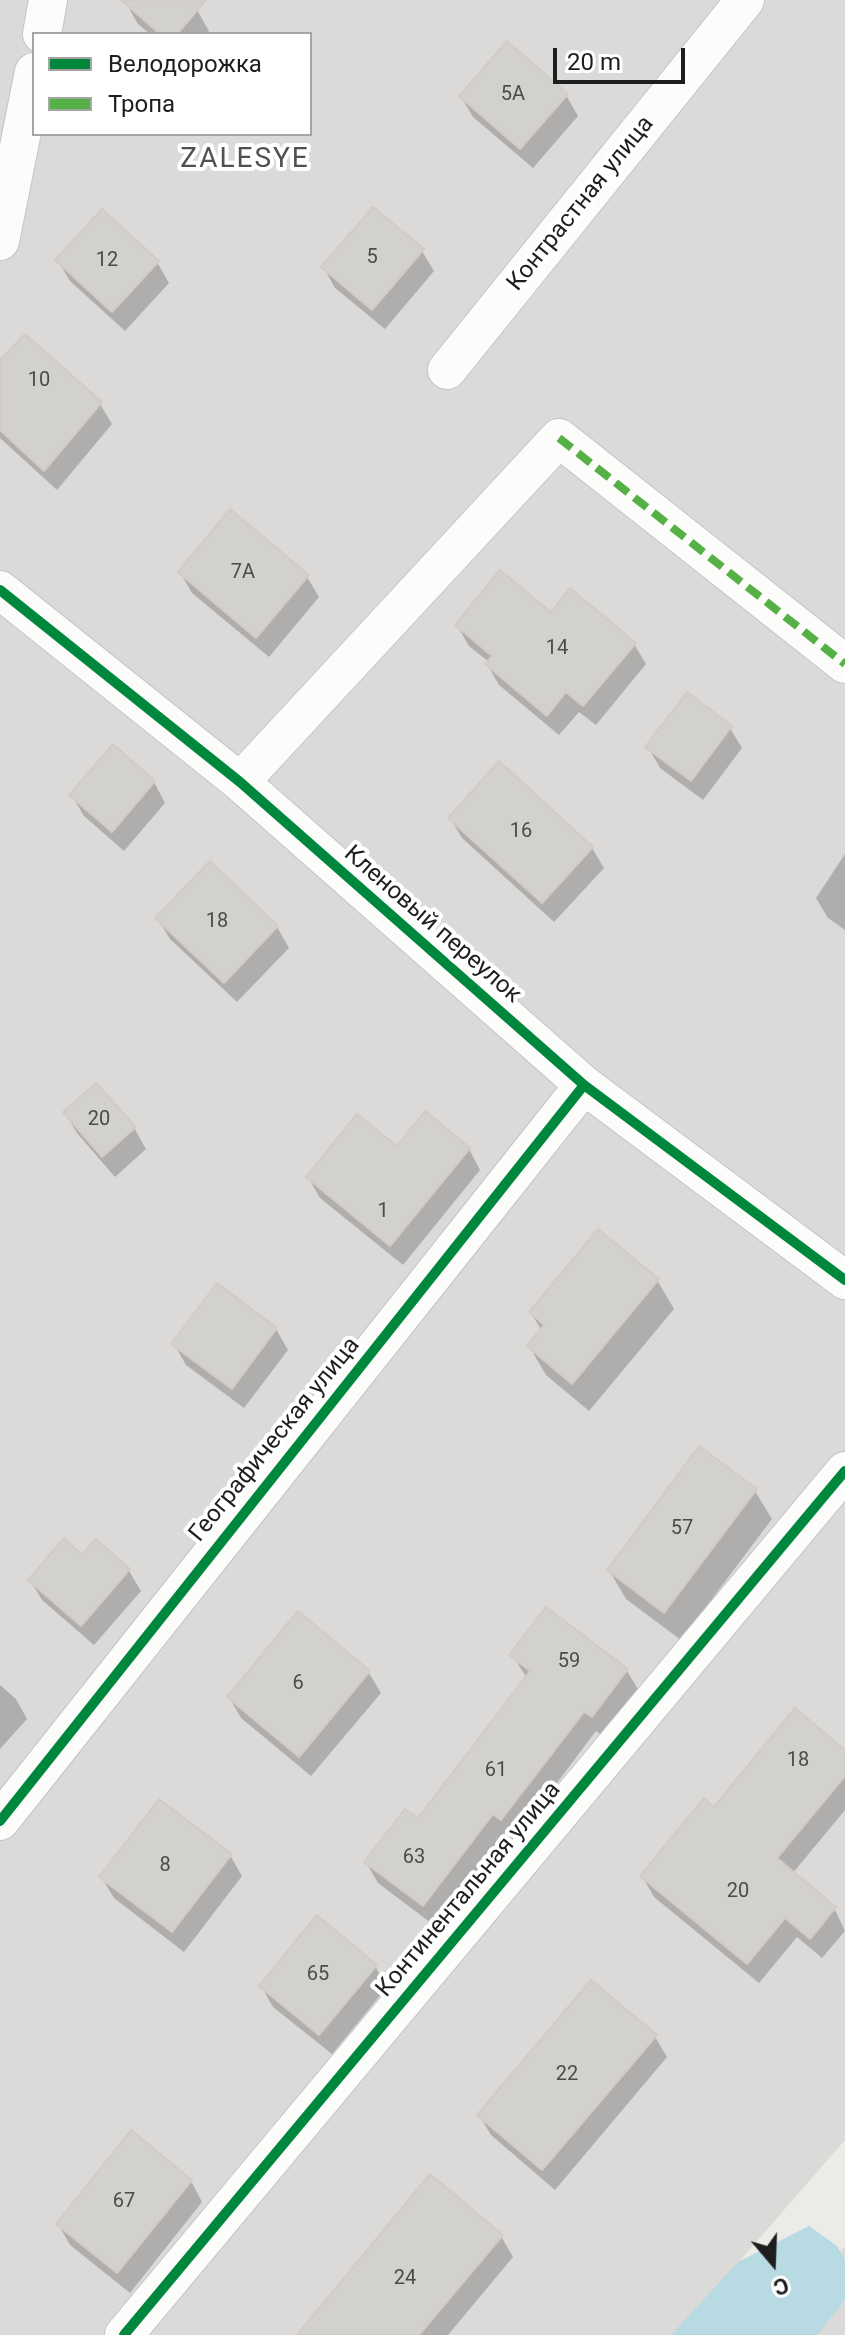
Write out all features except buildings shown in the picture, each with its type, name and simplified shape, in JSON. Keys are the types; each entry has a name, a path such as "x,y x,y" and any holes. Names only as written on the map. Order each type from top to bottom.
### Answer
{"street":[{"path":"42,32 48,0"},
{"name":"Контрастная улица","path":"447,370 745,0"},
{"path":"0,241 32,82"},
{"path":"240,782 559,438 845,664"},
{"name":"Кленовый переулок","path":"0,590 240,782 584,1085 845,1280"},
{"name":"Географическая улица","path":"0,1821 584,1085"},
{"name":"Континентальная улица","path":"124,2335 845,1471"}],"shaded area":[{"path":"0,0 845,0 845,2140 675,2335 0,2335"},
{"path":"845,2246 845,2335 770,2335"}],"water":[{"path":"809,2226 837,2246 845,2260 845,2300 817,2335 671,2335 738,2262"}],"marked path":[{"path":"559,438 845,664"}],"cycle path":[{"path":"0,590 240,782 584,1085 845,1280"},
{"path":"0,1821 584,1085"},
{"path":"124,2335 845,1471"}],"district":[{"name":"ZALESYE","path":"245,160"}]}
